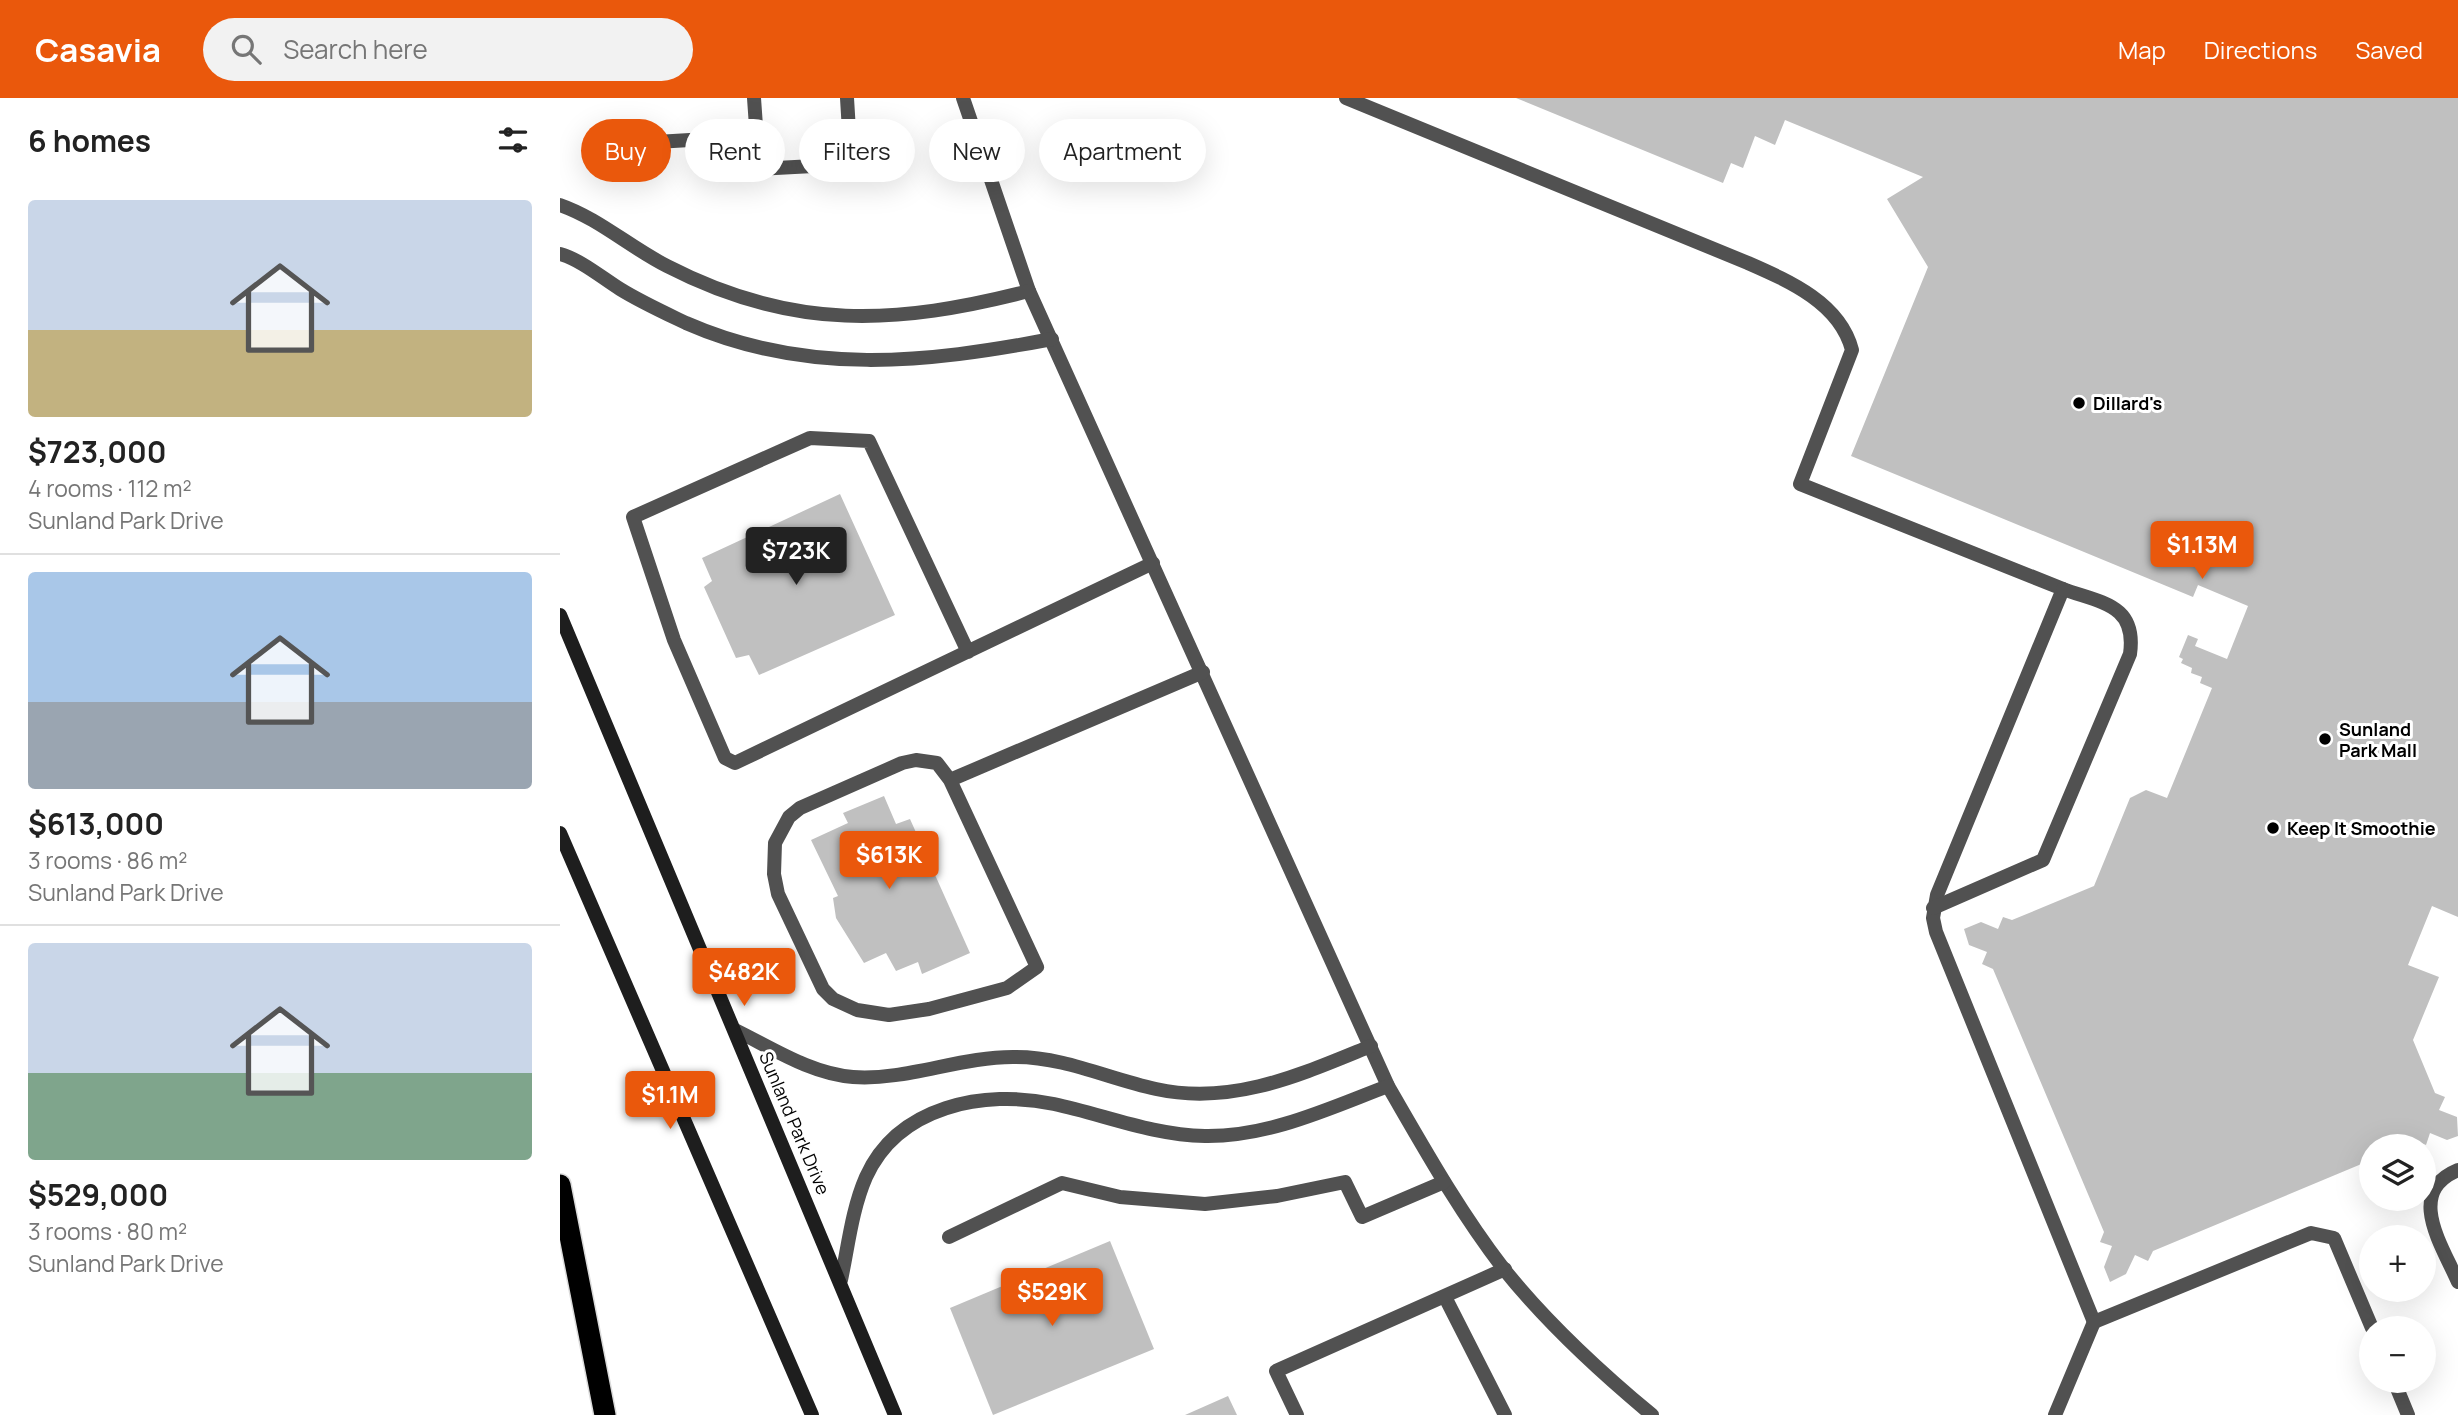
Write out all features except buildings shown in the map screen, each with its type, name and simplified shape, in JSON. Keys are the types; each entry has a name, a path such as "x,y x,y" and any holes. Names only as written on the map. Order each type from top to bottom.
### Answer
{"highway":[{"path":"560,1185 605,1415"}],"main road":[{"name":"Sunland Park Drive","path":"560,615 841,1280 895,1415"},
{"path":"560,832 812,1415"}],"lane":[{"path":"754,98 756,119"},
{"path":"785,168 850,164 847,98"},
{"path":"963,98 1030,292 1388,1086 1444,1182 1504,1269 1567,1338 1652,1415"},
{"path":"1346,98 1748,263 1810,296 1834,313 1848,335 1852,350 1800,484 2122,613 2132,628 2130,654 2043,860 1933,908"},
{"path":"563,205 668,267 732,292 794,309 888,318 962,308 1030,292"},
{"path":"560,254 654,308 695,327 806,357 908,361 968,355 1052,339"},
{"path":"968,652 869,441 810,438 633,517 674,640 725,758 735,764 968,652 1153,563"},
{"path":"2055,1415 2094,1322 1936,932 1933,908 2063,589"},
{"path":"950,780 1203,672"},
{"path":"916,760 937,763 950,780 1037,967 1007,988 906,1013 873,1015 844,1005 823,989 778,894 774,858 781,828 800,808 902,763 916,760"},
{"path":"734,1030 817,1069 855,1077 902,1073 960,1060 1016,1056 1063,1062 1147,1087 1201,1094 1254,1089 1371,1046"},
{"path":"841,1280 859,1199 877,1158 906,1128 948,1106 989,1099 1036,1101 1146,1129 1207,1136 1256,1131 1286,1124 1388,1086"},
{"path":"2458,1170 2437,1181 2430,1195 2429,1209 2458,1282"},
{"path":"948,1237 1062,1183 1120,1197 1205,1204 1277,1196 1345,1182 1362,1217 1444,1182"},
{"path":"2094,1322 2311,1233 2334,1238 2367,1316"},
{"path":"1297,1415 1276,1371 1504,1269"},
{"path":"1446,1297 1504,1415"},
{"path":"2399,1393 2408,1415"}],"place":[{"name":"Dillard's","path":"2079,403"},
{"name":"Sunland Park Mall","path":"2325,739"},
{"name":"Keep It Smoothie","path":"2273,828"}]}
